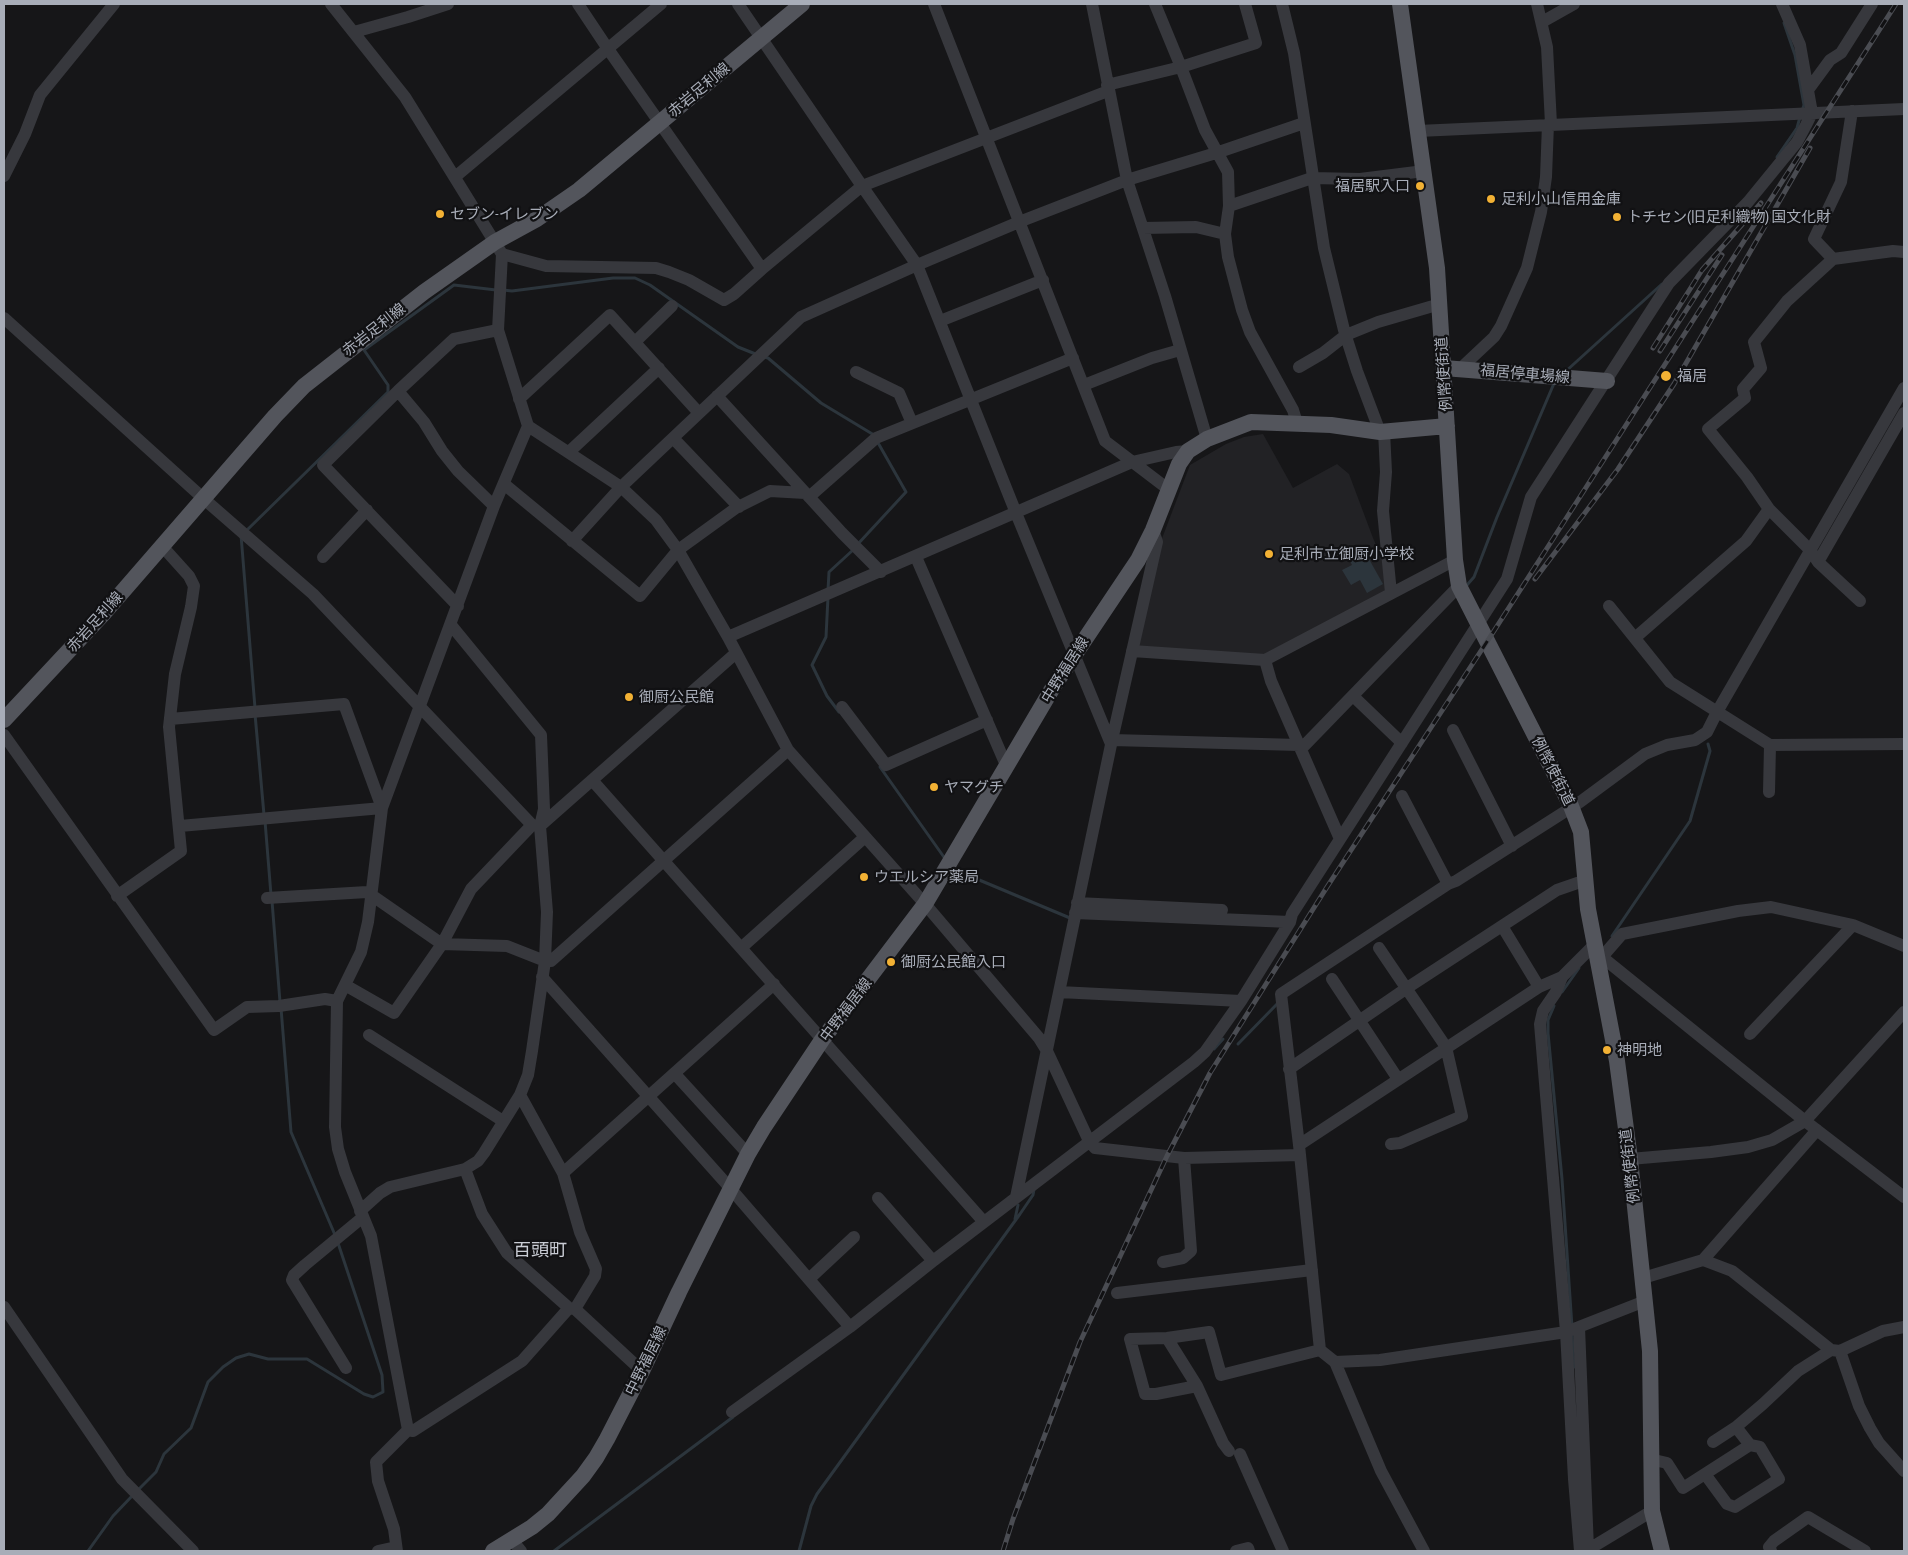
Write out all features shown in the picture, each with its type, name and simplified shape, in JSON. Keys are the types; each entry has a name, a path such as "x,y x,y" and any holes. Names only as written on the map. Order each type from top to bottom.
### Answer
{"main road":[{"name":"赤岩足利線","path":"4,720 104,613 275,416 304,386 424,292 498,248 579,190 802,4"},
{"name":"例幣使街道","path":"1400,4 1437,268 1455,560 1459,586 1572,806 1581,832 1588,909 1598,950 1617,1060 1630,1159 1650,1351 1652,1511 1662,1551"},
{"name":"福居停車場線","path":"1444,368 1607,381"},
{"name":"中野福居線","path":"493,1551 516,1546 532,1527 548,1514 583,1476 607,1439 748,1154 778,1105 822,1040 925,904 1006,765 1074,655 1138,560 1153,530 1179,464 1188,451 1207,439 1251,422 1331,425 1382,432 1447,426"}],"street":[{"path":"4,176 25,134 40,95 114,4"},
{"path":"331,4 405,97 498,248 498,330 528,426 621,487 656,520 678,550 788,750 925,904 1039,1038 1047,1051 1089,1141 1095,1148 1184,1158 1299,1150 1398,1079 1539,987 1562,977 1622,934 1738,911 1771,907 1853,925 1904,946"},
{"path":"354,32 448,4"},
{"path":"578,4 762,269"},
{"path":"455,177 661,4"},
{"path":"738,4 917,265 1016,513 1111,742"},
{"path":"934,4 1105,441 1168,490"},
{"path":"1092,4 1128,180 1207,439"},
{"path":"1154,4 1205,130 1228,172 1230,206 1225,234 1228,257 1248,325 1293,410 1297,423"},
{"path":"498,248 546,266 656,268 689,280 724,300 734,294 862,186 1108,88 1256,43 1245,4"},
{"path":"1282,4 1294,53 1324,248 1357,371 1382,432 1386,472 1383,511 1391,593"},
{"path":"1461,368 1494,337 1502,326 1527,268 1541,212 1550,124 1547,47 1537,4"},
{"path":"1542,22 1574,4"},
{"path":"732,1412 850,1327 932,1261 1205,1052 1241,1001 1340,838 1507,579 1531,497 1670,283 1748,202 1797,142 1812,113 1800,44 1782,4"},
{"path":"1808,90 1830,60 1841,53 1872,4"},
{"path":"1418,131 1904,109"},
{"path":"1833,259 1814,239 1841,182 1852,111"},
{"path":"572,541 621,487 801,317 1019,222 1128,180 1304,123"},
{"path":"1230,206 1312,178 1360,179 1424,171"},
{"path":"1143,228 1196,226 1225,234"},
{"path":"1860,602 1818,562 1810,550 1769,509 1747,476 1708,429 1745,398 1743,389 1761,368 1754,342 1787,301 1833,259 1893,250 1904,252"},
{"path":"940,321 1043,280"},
{"path":"1299,367 1346,335 1378,322 1440,304"},
{"path":"635,342 672,306"},
{"path":"519,399 610,315 699,413"},
{"path":"4,318 204,499 313,594 420,707 536,825"},
{"path":"458,606 323,464 454,339 498,330"},
{"path":"1084,385 1152,358 1180,350"},
{"path":"504,484 640,596 678,550 740,507 770,491 807,495 876,438 1073,358"},
{"path":"569,452 659,368"},
{"path":"856,372 899,393 912,423"},
{"path":"1424,1551 1381,1470 1335,1362 1320,1350 1281,994 1448,884 1456,881 1580,802 1654,749 1701,738 1707,732 1904,388"},
{"path":"398,391 424,422 442,451 458,471 494,506"},
{"path":"717,396 842,533 881,572"},
{"path":"1818,562 1904,413"},
{"path":"408,1430 371,1236 345,1172 335,1127 337,1001 361,952 368,922 382,808 494,506 528,426"},
{"path":"673,438 740,507"},
{"path":"728,638 1132,462 1188,451"},
{"path":"1636,638 1746,541 1769,509"},
{"path":"323,557 367,510"},
{"path":"1016,1197 1111,742 1158,542 1153,530"},
{"path":"117,896 182,851 170,740 170,718 175,674 194,586 189,576 162,546"},
{"path":"916,557 1006,765"},
{"path":"1132,651 1265,660 1455,560"},
{"path":"1111,742 1300,747 1353,696 1459,586"},
{"path":"1609,606 1670,682 1770,745 1904,744"},
{"path":"346,1368 292,1280 294,1275 362,1214 380,1193 390,1187 465,1169 471,1166 484,1153 520,1095 528,1075 545,962 547,912 536,825 544,809 541,735 451,625"},
{"path":"345,984 394,1013 442,944 472,889 536,825 592,780 736,653"},
{"path":"1265,660 1271,681 1340,838"},
{"path":"1353,696 1402,743"},
{"path":"170,718 344,704 382,808"},
{"path":"842,707 886,765 987,720"},
{"path":"1453,730 1512,846"},
{"path":"4,736 214,1030 246,1007 279,1006 325,998 337,1001"},
{"path":"1769,792 1770,745"},
{"path":"271,898 367,892 442,944 507,946 545,962 551,961 788,750"},
{"path":"592,780 984,1222"},
{"path":"1402,796 1448,884"},
{"path":"180,826 382,808"},
{"path":"741,948 864,837"},
{"path":"1289,1069 1407,988 1557,890 1586,880"},
{"path":"1076,908 1291,918"},
{"path":"1750,1034 1853,925"},
{"path":"1502,926 1539,987"},
{"path":"1379,948 1446,1047 1462,1116 1400,1143 1391,1144"},
{"path":"1598,950 1805,1121 1904,1197"},
{"path":"542,977 731,1189 850,1327"},
{"path":"1562,977 1556,992 1543,1011 1540,1024 1573,1330 1586,1551 1652,1511"},
{"path":"1332,979 1398,1079"},
{"path":"563,1173 774,984"},
{"path":"1059,992 1241,1001"},
{"path":"1630,1159 1711,1152 1748,1147 1772,1140 1805,1121 1904,1012"},
{"path":"369,1035 503,1121"},
{"path":"674,1074 748,1154"},
{"path":"378,1551 396,1549 394,1528 378,1481 376,1462 408,1430 412,1431 522,1361 572,1308 595,1276 596,1269 580,1232 563,1173 520,1095"},
{"path":"1643,1278 1703,1260 1817,1130"},
{"path":"1163,1262 1183,1258 1191,1251 1184,1158"},
{"path":"465,1169 482,1214 507,1253 642,1371"},
{"path":"878,1198 932,1261"},
{"path":"808,1279 854,1238"},
{"path":"1703,1260 1732,1272 1835,1351 1870,1428 1879,1443 1904,1472"},
{"path":"1117,1293 1312,1270"},
{"path":"1335,1362 1380,1360 1573,1330 1645,1301"},
{"path":"4,1307 122,1479 193,1551"},
{"path":"1713,1442 1736,1427 1798,1371 1835,1351 1883,1331 1904,1327"},
{"path":"1198,1386 1156,1394 1145,1394 1130,1339 1166,1338 1209,1332 1221,1374 1320,1350"},
{"path":"1166,1338 1198,1386 1223,1443 1235,1452 1283,1551"},
{"path":"1705,1474 1728,1504 1735,1507 1779,1479 1760,1447 1750,1445 1736,1427"},
{"path":"1650,1459 1667,1463 1683,1488 1750,1445"},
{"path":"1770,1551 1769,1546 1774,1541 1808,1517 1865,1551"},
{"path":"1236,1551 1248,1548 1249,1551"}],"shaded area":[{"name":"足利市立御厨小学校","path":"1263,434 1293,488 1337,464 1349,474 1386,567 1387,591 1264,656 1136,648 1161,541 1190,465 1226,444 1244,437"},
{"path":"1365,552 1383,584 1367,593 1360,580 1351,585 1342,570 1352,565 1350,561"}],"waterway":[{"path":"1784,23 1795,55 1804,105 1802,111"},
{"path":"1777,157 1797,128 1800,117"},
{"path":"503,290 512,291 613,278 635,278 650,285 738,347 758,355"},
{"path":"1565,372 1662,284"},
{"path":"246,531 388,392 388,385 364,350 454,285 496,290"},
{"path":"764,357 768,358 821,403 874,435"},
{"path":"1467,585 1474,577 1497,517 1555,381"},
{"path":"857,545 906,492 877,441"},
{"path":"241,535 255,708"},
{"path":"828,590 829,572 853,550"},
{"path":"828,597 826,637 812,665 827,696 839,712"},
{"path":"255,714 264,815"},
{"path":"1612,936 1690,821 1710,751 1708,744"},
{"path":"880,767 946,860"},
{"path":"265,821 271,895"},
{"path":"953,869 1070,918 1071,916"},
{"path":"272,901 280,1002"},
{"path":"1562,992 1579,968"},
{"path":"1238,1044 1278,1003"},
{"path":"1554,1006 1548,1020 1548,1033 1562,1179 1572,1327"},
{"path":"281,1008 291,1132 335,1235"},
{"path":"1214,1049 1223,1039"},
{"path":"799,1551 811,1506 817,1494 1020,1214 1033,1195 1034,1189"},
{"path":"1015,1219 1018,1205"},
{"path":"137,1491 156,1472 164,1454 191,1428 208,1382 223,1367 236,1358 249,1354 268,1359 307,1359 364,1394 373,1397 383,1392 382,1375 338,1243"},
{"path":"1572,1333 1574,1367"},
{"path":"554,1551 733,1417"},
{"path":"88,1551 113,1516 133,1495"}],"railway":[{"path":"1003,1551 1013,1519 1080,1342 1167,1156 1210,1073 1327,887 1492,634 1896,4"},
{"path":"1535,579 1618,469 1674,384 1810,148"},
{"path":"1653,348 1702,270 1761,203"},
{"path":"1660,351 1722,255"}],"place":[{"name":"福居駅入口","path":"1420,186"},
{"name":"足利小山信用金庫","path":"1491,199"},
{"name":"セブン-イレブン","path":"440,214"},
{"name":"トチセン(旧足利織物) 国文化財","path":"1617,217"},
{"name":"福居","path":"1666,376"},
{"name":"足利市立御厨小学校","path":"1269,554"},
{"name":"御厨公民館","path":"629,697"},
{"name":"ヤマグチ","path":"934,787"},
{"name":"ウエルシア薬局","path":"864,877"},
{"name":"御厨公民館入口","path":"891,962"},
{"name":"神明地","path":"1607,1050"}],"district":[{"name":"百頭町","path":"540,1250"}]}
